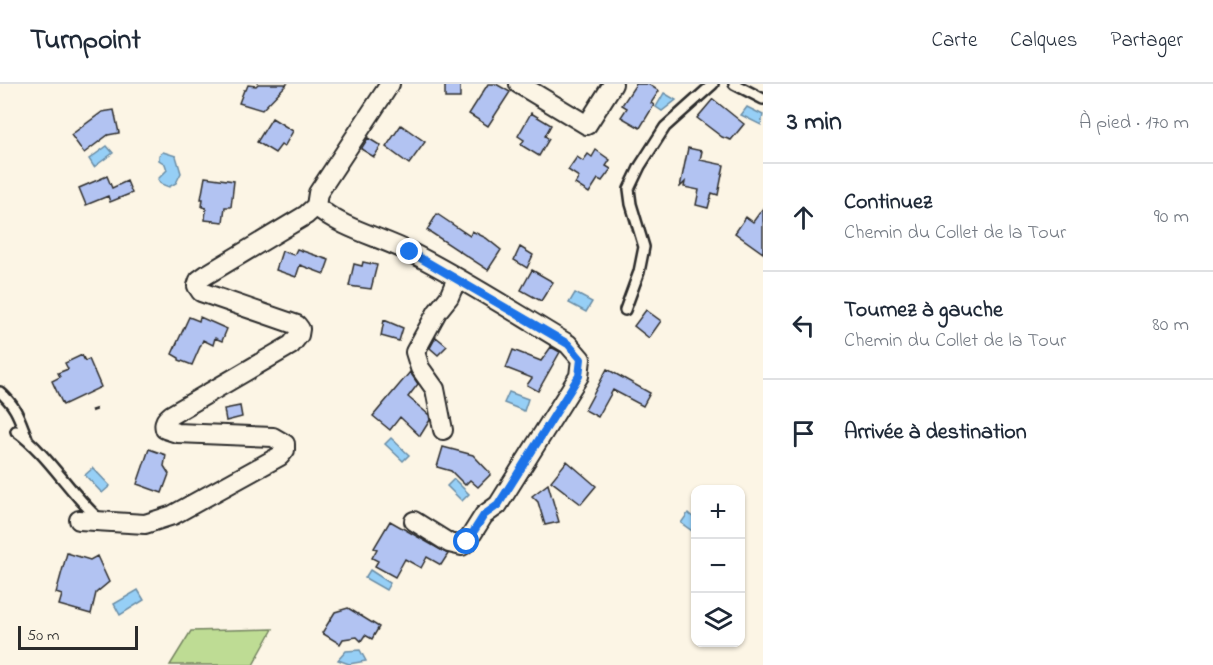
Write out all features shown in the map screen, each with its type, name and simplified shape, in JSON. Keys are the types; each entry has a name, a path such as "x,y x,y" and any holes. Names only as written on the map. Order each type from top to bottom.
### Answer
{"street":[{"path":"79,520 145,524 173,515 237,478 262,467 280,456 285,450 285,444 273,437 177,433 165,429 166,419 171,415 291,345 297,340 300,329 297,325 201,292 197,286 199,280 206,275 306,215 316,206 318,193 390,84"},
{"path":"519,84 587,125 613,84"},
{"path":"316,206 341,222 410,252 457,278 568,344 581,359 579,376 498,505 484,515 467,542 462,546 449,543 414,521"},
{"path":"443,430 435,389 420,368 416,352 436,312 448,297 457,278"}],"lane":[{"path":"625,310 639,273 644,247 631,204 629,189 640,166 665,127 713,84"},
{"path":"734,84 763,99"},
{"path":"0,392 12,402 28,442"},
{"path":"16,431 102,522"}],"path":[{"path":"91,411 100,408"}],"green space":[{"path":"273,629 253,665 170,665 191,631"}],"water":[{"path":"664,93 676,100 662,111 656,107"},
{"path":"747,107 763,115 761,125 741,115"},
{"path":"107,146 113,153 94,167 89,159"},
{"path":"163,152 176,156 181,173 176,183 169,187 161,184 158,179 167,170 165,164 159,160 159,155"},
{"path":"575,293 592,302 586,312 569,303"},
{"path":"509,392 528,399 524,411 504,403"},
{"path":"391,438 409,455 403,461 385,444"},
{"path":"93,468 110,486 102,493 85,475"},
{"path":"454,479 469,494 462,501 447,486"},
{"path":"688,513 691,516 691,530 681,523"},
{"path":"370,570 390,583 386,590 365,578"},
{"path":"138,590 144,600 120,615 114,604"},
{"path":"360,650 366,661 349,664 338,660 346,651"}],"building":[{"path":"287,84 262,110 239,103 248,85"},
{"path":"445,84 460,84 460,98 445,98"},
{"path":"488,84 496,84 510,92 488,126 469,114"},
{"path":"636,84 648,84 659,91 651,103 654,105 640,128 621,117 627,108 622,105"},
{"path":"713,99 744,124 731,140 722,137 697,118"},
{"path":"114,110 119,133 108,135 84,153 71,135 102,112"},
{"path":"531,113 551,125 545,136 549,139 539,156 521,145 524,140 518,136"},
{"path":"272,118 293,131 284,147 281,145 275,153 257,142"},
{"path":"401,125 425,142 409,164 386,147"},
{"path":"368,138 381,146 374,157 361,149"},
{"path":"688,148 702,151 700,160 724,165 718,195 712,193 708,208 696,205 699,190 684,187 685,182 680,187"},
{"path":"596,150 610,160 606,166 611,169 602,181 598,179 589,193 575,184 579,177 568,170 577,157 583,161 588,154 592,157"},
{"path":"107,176 112,188 127,181 132,193 110,202 108,196 86,205 79,188"},
{"path":"205,177 234,181 231,207 225,207 223,222 205,220 206,208 202,207 203,199 201,199"},
{"path":"763,208 763,253 735,233 746,217 753,222"},
{"path":"437,214 470,236 472,231 486,238 501,250 488,270 427,230"},
{"path":"520,247 533,255 527,268 514,260"},
{"path":"297,249 329,260 324,274 300,265 296,277 276,270 282,251 294,255"},
{"path":"363,262 377,265 371,289 349,286 354,264 362,266"},
{"path":"532,270 553,282 541,301 521,290"},
{"path":"646,310 661,321 649,338 634,326"},
{"path":"189,317 199,321 200,317 227,329 222,341 215,338 213,345 203,340 192,365 179,360 172,354"},
{"path":"384,320 403,328 399,341 381,336"},
{"path":"436,337 447,346 438,355 430,348"},
{"path":"551,347 560,352 538,391 527,385 532,378 506,368 513,350 541,361"},
{"path":"82,355 85,361 89,359 101,387 63,405 52,381 60,377 58,373 68,369 65,363"},
{"path":"607,369 650,393 643,406 613,390 598,417 585,410"},
{"path":"410,372 418,384 408,397 429,415 430,420 420,436 400,417 390,430 373,416"},
{"path":"240,406 242,417 226,421 224,409"},
{"path":"443,447 473,455 491,474 478,487 470,480 465,485 451,471 437,467"},
{"path":"149,449 166,455 164,466 169,474 162,493 137,484"},
{"path":"567,461 596,486 581,504 551,481"},
{"path":"548,484 559,522 545,525 538,502 532,496"},
{"path":"390,521 448,554 441,565 427,557 421,568 405,559 395,577 375,566 378,561 372,558 377,549 374,548"},
{"path":"67,553 90,560 97,556 109,582 96,593 91,614 59,605 62,595 56,593"},
{"path":"348,608 379,627 372,639 365,635 361,641 357,637 343,639 340,644 322,633 335,612"}],"route":[{"path":"410,252 568,344 581,359 579,376 498,505 484,515 467,542"}]}
